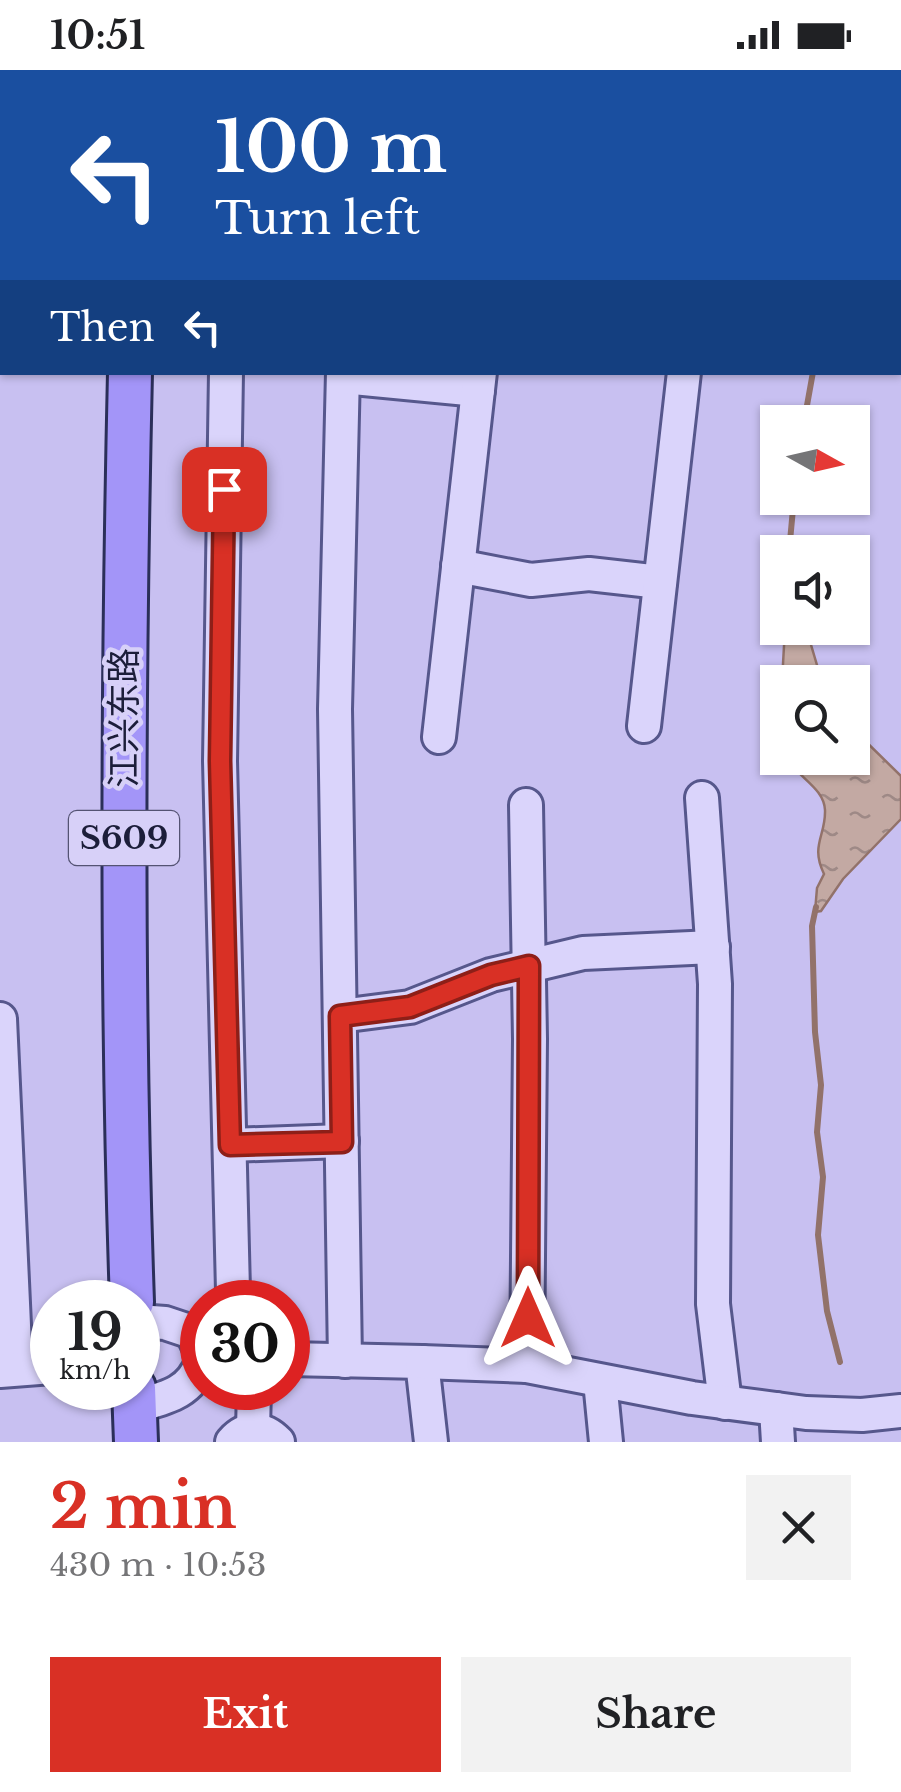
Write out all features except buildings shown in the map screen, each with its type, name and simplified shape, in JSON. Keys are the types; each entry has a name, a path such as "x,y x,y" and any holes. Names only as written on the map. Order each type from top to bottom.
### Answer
{"main road":[{"name":"江兴东路","path":"130,375 123,684 125,1092 131,1280"}],"street":[{"path":"226,375 220,761 233,1280"},
{"path":"346,1360 336,709 343,375 479,381 440,737"},
{"path":"644,726 684,375"},
{"path":"458,566 531,580 589,574 660,582"},
{"path":"702,798 712,947 713,1304 726,1403"},
{"path":"526,805 527,1366"},
{"path":"340,1016 410,1007 491,975 584,953 712,947"},
{"path":"0,1019 8,1370"},
{"path":"230,1145 342,1142"},
{"path":"310,1360 527,1366 726,1403 777,1426 901,1412"},
{"path":"422,1362 431,1442"},
{"path":"600,1380 606,1442"},
{"path":"135,1412 180,1390"},
{"path":"254,1410 254,1438"}],"water":[{"path":"784,645 811,645 817,665 783,665"},
{"path":"870,746 901,776 901,819 843,879 821,911 815,912 817,888 824,874 818,848 825,810 815,788 801,775 870,775"}],"waterway":[{"path":"807,405 812,375"},
{"path":"791,535 792,515"},
{"path":"816,907 812,926 821,1085 817,1132 823,1177 818,1235 827,1311 840,1362"}],"route":[{"path":"224,489 220,761 230,1145 342,1142 340,1016 410,1007 491,975 529,966 528,1318"}]}
